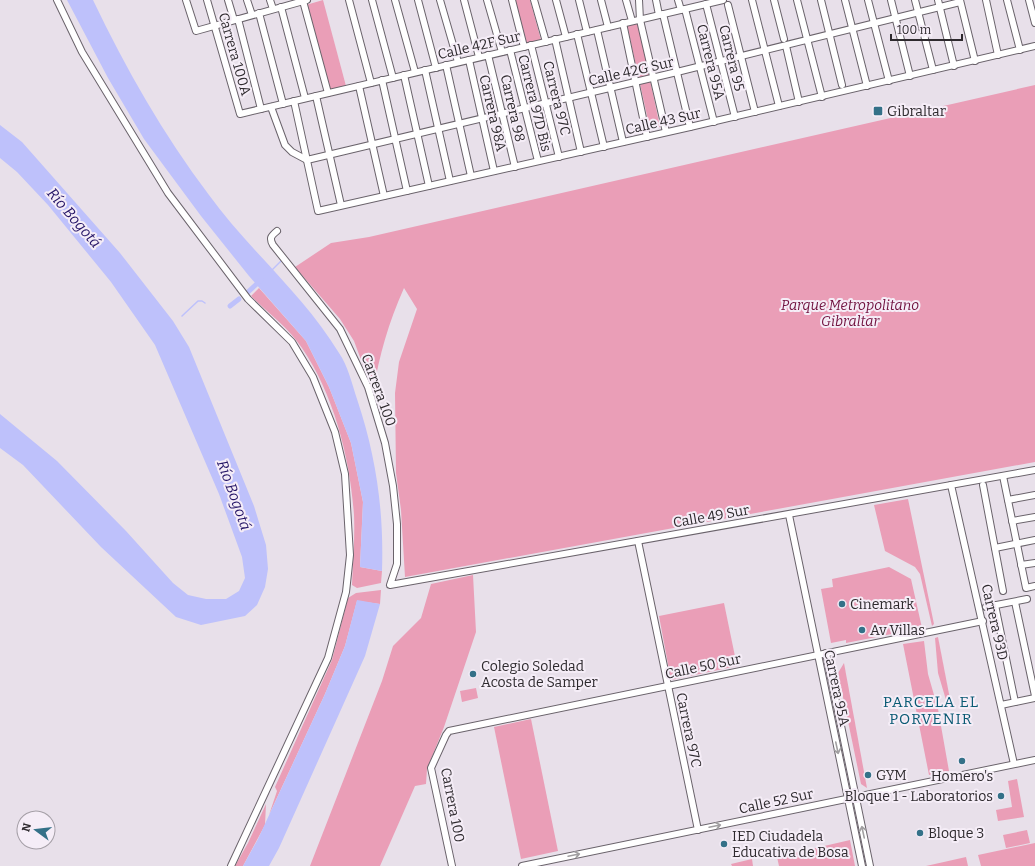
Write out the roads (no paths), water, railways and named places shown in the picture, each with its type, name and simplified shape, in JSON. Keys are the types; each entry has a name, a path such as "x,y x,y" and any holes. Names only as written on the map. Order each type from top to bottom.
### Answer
{"street":[{"path":"57,0 82,52 168,193 248,299 292,342 313,377 335,432 345,474 350,554 346,592 328,658 230,866"},
{"path":"186,0 196,31 295,2 305,1 328,93"},
{"name":"Carrera 100A","path":"208,0 240,114"},
{"path":"228,0 236,20 261,109"},
{"path":"247,0 252,15"},
{"path":"270,0 273,9"},
{"path":"349,0 371,83"},
{"path":"372,0 393,78"},
{"path":"395,0 415,72"},
{"path":"418,0 436,68"},
{"path":"440,0 458,62"},
{"path":"464,0 479,57"},
{"path":"487,0 502,52"},
{"path":"512,0 524,47"},
{"path":"534,0 546,42"},
{"path":"556,0 566,37"},
{"path":"579,0 587,32"},
{"path":"601,0 608,27"},
{"path":"626,0 632,22"},
{"path":"639,0 640,20 666,132"},
{"path":"656,0 677,72 690,127"},
{"name":"Carrera 95A","path":"678,0 683,9 714,122"},
{"name":"Calle 42F Sur","path":"240,114 632,22 708,2 723,0"},
{"path":"752,0 779,106"},
{"path":"774,0 799,102"},
{"path":"797,0 822,97"},
{"path":"821,0 842,85"},
{"path":"845,0 867,86"},
{"path":"868,0 889,81"},
{"path":"891,0 910,76"},
{"path":"915,0 933,70"},
{"path":"938,0 954,66"},
{"path":"988,0 998,55"},
{"path":"1007,0 1020,50"},
{"path":"1029,0 1035,23"},
{"path":"960,1 975,60"},
{"name":"Calle 42G Sur","path":"307,160 700,67 764,51 785,43 829,35 960,1"},
{"name":"Carrera 95","path":"708,2 720,61 735,117"},
{"path":"728,5 755,112"},
{"path":"281,7 305,98"},
{"path":"259,13 283,104"},
{"path":"623,24 648,137"},
{"path":"597,30 623,142"},
{"path":"576,34 604,147"},
{"path":"555,39 581,152"},
{"name":"Carrera 97C","path":"531,45 559,157"},
{"name":"Calle 43 Sur","path":"307,160 318,210 714,122 1035,46"},
{"name":"Carrera 97D Bis","path":"510,50 538,161"},
{"name":"Carrera 98","path":"488,55 515,166"},
{"name":"Carrera 98A","path":"469,60 494,171"},
{"path":"446,65 471,176"},
{"path":"425,70 450,181"},
{"path":"404,75 429,186"},
{"path":"382,80 407,191"},
{"path":"359,86 384,196"},
{"path":"316,96 342,205"},
{"path":"294,101 307,160"},
{"path":"270,107 285,145 292,152 307,160"},
{"name":"Carrera 100","path":"277,231 271,236 270,240 340,329 368,387 385,443 393,486 397,524 397,564 390,585"},
{"name":"Calle 49 Sur","path":"390,585 1035,470"},
{"path":"1003,476 1026,588 1035,586"},
{"name":"Carrera 93D","path":"951,485 963,545 983,621 1014,764"},
{"path":"983,485 1003,591"},
{"path":"1008,500 1035,495"},
{"name":"Carrera 95A","path":"788,515 862,866"},
{"path":"1012,521 1035,517"},
{"path":"995,548 1035,540"},
{"name":"Carrera 97C","path":"638,541 698,830"},
{"path":"1021,565 1035,563"},
{"path":"986,607 1027,599"},
{"path":"1001,705 1035,697 1015,602"},
{"path":"995,605 1015,702"},
{"name":"Calle 50 Sur","path":"439,749 449,731 983,621"},
{"name":"Carrera 95A","path":"826,653 870,866"},
{"name":"Carrera 100","path":"439,749 432,764 432,772 452,866"},
{"name":"Calle 52 Sur","path":"522,866 1035,760"}],"water":[{"path":"67,0 93,0 132,76 161,125 192,172 241,235 310,312 342,358 350,375 364,420 374,462 382,526 382,571 360,567 363,502 351,443 329,387 306,341 249,276 201,216 144,139 108,78"},
{"name":"Río Bogotá","path":"0,125 22,142 120,253 173,321 189,347 254,506 266,545 268,569 265,587 257,605 245,616 201,625 176,617 101,547 23,465 0,448 0,414 57,461 126,531 173,583 188,595 206,599 226,599 239,591 245,578 242,557 219,494 155,345 111,282 48,205 17,172 0,158"},
{"path":"357,600 380,604 365,656 279,848 269,866 243,866 258,839 325,694 345,646"}],"waterway":[{"path":"271,271 281,261"},
{"path":"248,292 261,280"},
{"path":"230,306 239,299"},
{"path":"182,316 198,301 205,303"}],"place":[{"name":"Gibraltar","path":"878,111"},
{"name":"Cinemark","path":"842,604"},
{"name":"Av Villas","path":"862,630"},
{"name":"Colegio Soledad Acosta de Samper","path":"473,674"},
{"name":"Homero's","path":"962,761"},
{"name":"GYM","path":"868,775"},
{"name":"Bloque 1 - Laboratorios","path":"1001,796"},
{"name":"Bloque 3","path":"920,833"},
{"name":"IED Ciudadela Educativa de Bosa","path":"724,844"}],"district":[{"name":"PARCELA EL PORVENIR","path":"931,710"}],"park label":[{"name":"Parque Metropolitano Gibraltar","path":"850,314"}]}
